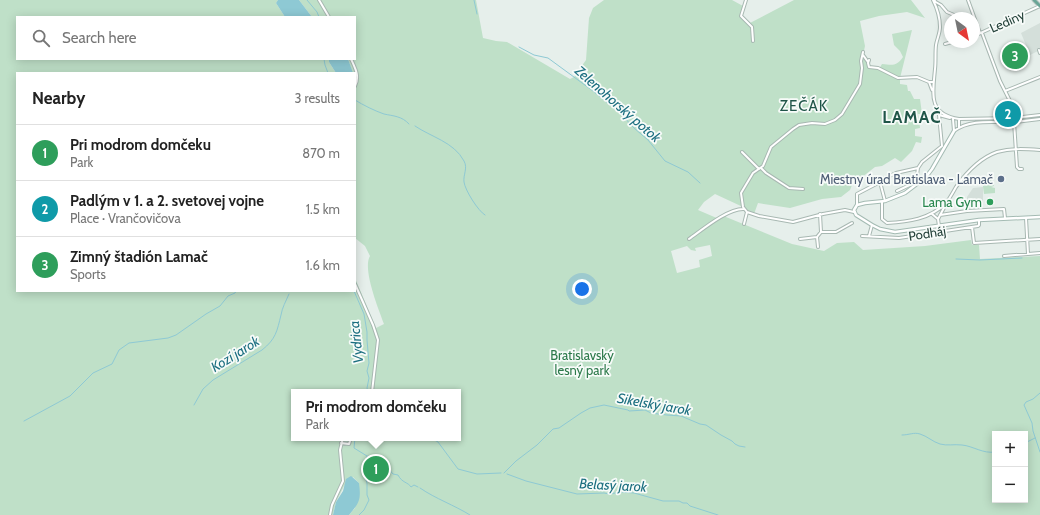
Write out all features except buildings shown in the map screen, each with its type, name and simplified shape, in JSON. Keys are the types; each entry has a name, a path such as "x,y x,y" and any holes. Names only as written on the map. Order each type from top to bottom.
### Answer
{"main road":[{"path":"1034,0 1040,6"}],"street":[{"path":"319,0 328,16"},
{"path":"746,0 741,13 742,18 750,23 752,27 753,41"},
{"path":"932,90 936,44 940,26 934,0"},
{"path":"934,0 947,12"},
{"path":"968,0 1013,107 1017,167 1022,169"},
{"name":"Lediny","path":"981,33 1040,6"},
{"path":"864,52 861,61 862,68 860,84 842,114 835,120 825,124 803,124 793,129 771,148 765,163 751,176 741,193 744,209 747,212 759,216 793,222 820,214 845,210 854,212 854,207 857,205 857,194 896,173 918,168"},
{"path":"863,55 869,61 868,65 870,67 878,68 894,77 917,77 933,82"},
{"path":"351,60 356,70 356,82"},
{"path":"1005,91 1040,77"},
{"path":"929,82 935,105 941,112 952,118"},
{"path":"936,110 939,115 943,147"},
{"path":"939,115 959,119 1014,118 1040,115"},
{"path":"952,118 954,131"},
{"path":"959,119 959,128"},
{"path":"857,205 884,201 901,196 932,169 943,147 954,131 959,128 979,123 1014,122 1040,119"},
{"path":"917,183 918,168 922,162 943,147"},
{"path":"938,226 938,219 946,203 971,169 996,153 1004,150 1040,150"},
{"path":"742,152 766,173 789,188 803,189"},
{"path":"880,182 884,201 882,219 887,223 910,221 932,214 946,203"},
{"path":"898,191 917,183"},
{"path":"689,239 729,212 736,209 744,209"},
{"path":"940,215 967,211 1004,209 1005,218"},
{"path":"744,224 747,212"},
{"name":"Podháj","path":"854,212 857,216 880,229 895,232 979,220 1040,217"},
{"path":"818,247 817,237 821,232 820,214"},
{"path":"932,214 938,219"},
{"path":"1026,218 1028,254"},
{"path":"979,220 979,225 972,226 974,243 1040,239"},
{"path":"821,232 836,232 852,223"},
{"path":"869,236 872,225"},
{"name":"Podháj","path":"862,236 900,238 972,226"},
{"path":"800,239 817,237"},
{"path":"1004,256 1040,253"},
{"path":"356,286 378,340 372,389"},
{"path":"330,515 332,505 343,481 340,456 341,443 349,444 350,441"}],"shaded area":[{"path":"1040,23 1040,50 1030,55 1021,33"},
{"path":"983,187 983,208 967,209 967,197 973,188"}],"green space":[{"name":"Bratislavský lesný park","path":"0,0 278,0 276,3 284,16 16,16 16,60 329,60 335,72 16,72 16,292 356,292 356,280 376,328 384,324 375,300 370,280 368,262 370,256 365,246 356,239 356,72 352,72 348,60 356,60 356,16 311,16 299,0 476,0 483,38 507,42 570,79 574,77 586,60 589,18 593,8 604,0 732,0 743,6 741,16 750,23 794,0 911,0 925,18 907,12 879,16 860,21 865,46 863,55 868,62 868,66 879,69 882,64 896,64 903,57 894,45 892,34 912,30 900,78 900,84 907,85 908,91 910,91 914,99 920,99 922,114 918,114 920,128 915,129 915,136 922,137 921,143 916,142 912,151 901,162 895,158 882,166 875,167 852,185 850,190 841,197 822,199 790,208 758,203 754,214 747,212 743,207 715,194 704,202 698,210 719,219 725,214 726,217 792,244 824,251 837,243 854,242 863,250 925,246 971,240 972,245 979,245 980,259 1040,256 1040,515 349,515 355,508 359,483 353,477 344,486 336,502 333,515 0,515","holes":["710,245 712,256 699,260 700,267 677,273 671,251 687,246 691,250 696,251 695,248"]},
{"path":"982,179 991,179 991,184 994,184 994,186 991,187 995,188 995,193 984,194"}],"water":[{"path":"278,0 299,0 311,16 284,16 276,3"},
{"path":"329,60 348,60 353,72 335,72"},
{"path":"351,476 359,483 360,497 358,503 349,515 333,515 336,502 343,491 346,479"}],"waterway":[{"name":"Vydrica","path":"307,0 319,16"},
{"name":"Zelenohorský potok","path":"474,0 477,14"},
{"name":"Zelenohorský potok","path":"519,47 534,55 548,58 593,91 621,114 648,140 665,161 688,172 700,183"},
{"name":"Vydrica","path":"324,60 328,72"},
{"path":"356,101 380,113 400,118 409,124"},
{"path":"415,126 442,140 460,154 465,164 464,182 469,195 485,215"},
{"path":"956,259 980,260 1022,258"},
{"path":"24,421 70,396 93,373 112,364 119,350 129,343 168,338 176,335 220,306 228,296 236,292"},
{"name":"Vydrica","path":"354,292 364,314 367,332 369,363 367,371 369,378 367,389"},
{"name":"Kozí jarok","path":"194,405 203,389 213,380 262,350 270,342 277,330 282,310 289,294"},
{"path":"1040,393 1024,405 1032,423 1040,452"},
{"name":"Sikelský jarok","path":"504,473 516,461 537,445 553,429 559,428 590,408 604,405 629,411 645,410 651,413 681,416 706,425 735,444 745,447"},
{"path":"902,435 918,433 940,444 962,445 986,452 992,452"},
{"path":"1028,442 1035,438"},
{"name":"Vydrica","path":"355,441 354,448 367,456 362,468 367,483 367,495 369,500 364,510 359,515"},
{"name":"Sikelský jarok","path":"436,441 458,469 477,474 501,473"},
{"path":"368,456 382,467 388,468 393,474 398,475 401,480 411,487 414,485 418,487"},
{"name":"Belasý jarok","path":"507,474 526,481 577,494 609,494 622,492 634,493 663,501 679,501 718,515"},
{"path":"420,488 470,515"}],"place":[{"name":"Zimný štadión Lamač","path":"1015,56"},
{"name":"Padlým v 1. a 2. svetovej vojne","path":"1008,114"},
{"name":"Miestny úrad Bratislava - Lamač","path":"1001,179"},
{"name":"Lama Gym","path":"990,202"},
{"name":"Pri modrom domčeku","path":"376,469"}],"district":[{"name":"ZEČÁK","path":"804,106"},
{"name":"LAMAČ","path":"912,117"}]}
